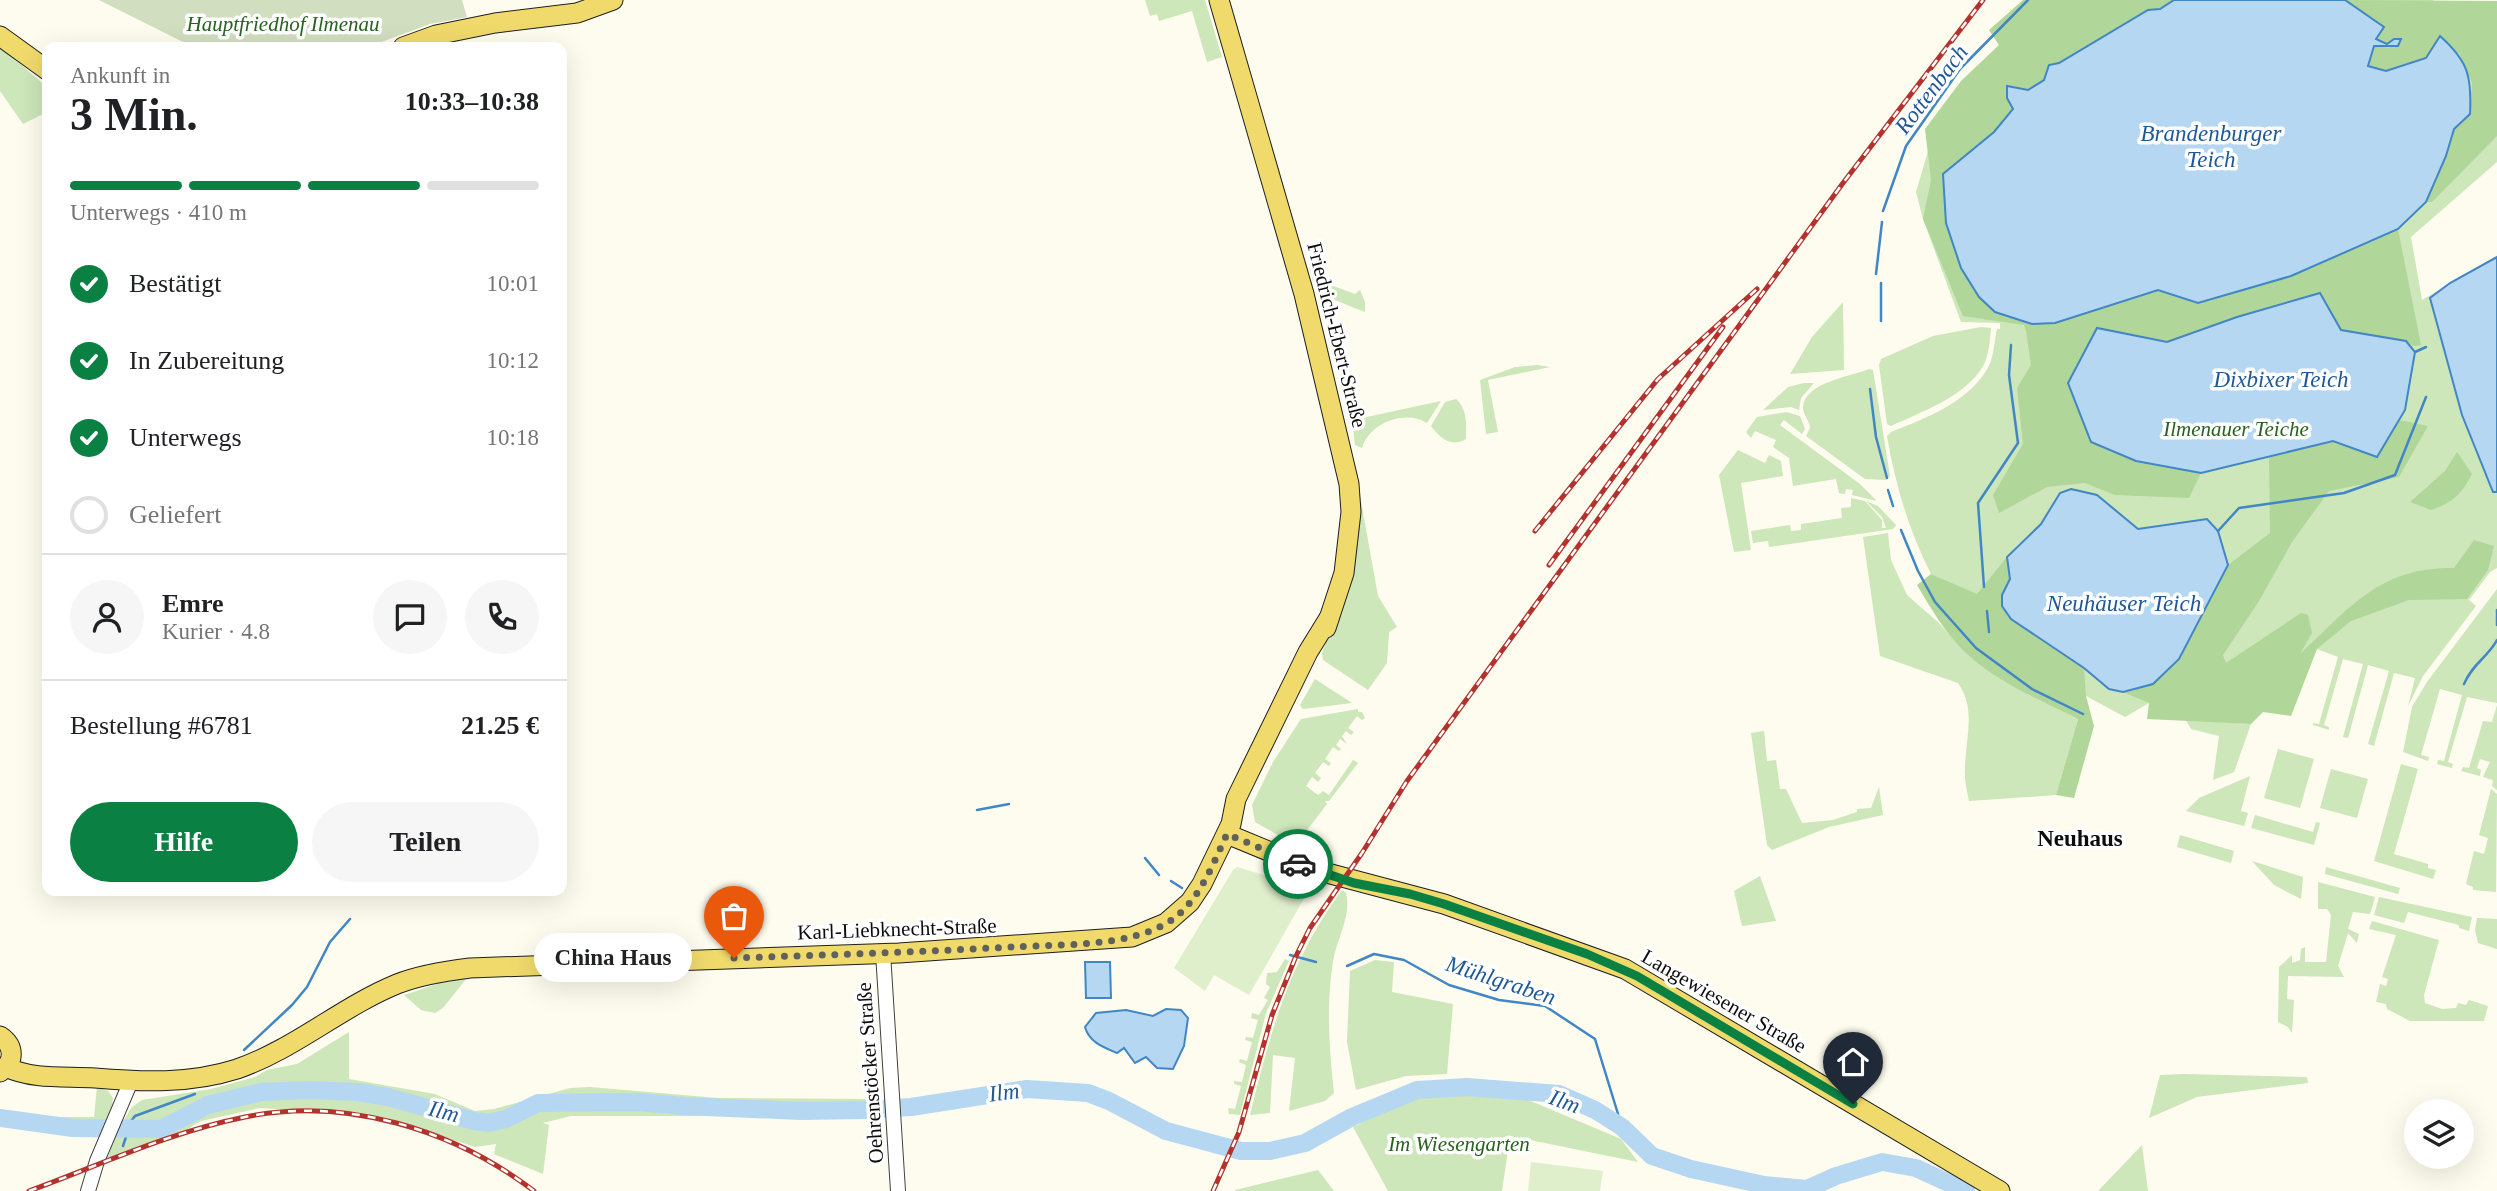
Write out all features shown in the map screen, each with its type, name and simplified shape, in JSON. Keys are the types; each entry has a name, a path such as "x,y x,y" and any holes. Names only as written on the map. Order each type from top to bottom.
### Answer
{"main road":[{"path":"417,42 436,35 495,23 578,13 613,0"},
{"name":"Friedrich-Ebert-Straße","path":"1219,0 1304,294 1349,484 1351,512 1344,573 1329,618 1308,652 1236,799 1229,829"},
{"path":"0,36 42,66"},
{"name":"Langewiesener Straße","path":"1229,829 1314,862 1324,871 1354,883 1444,904 1625,970 2000,1191"},
{"name":"Karl-Liebknecht-Straße","path":"6,1066 24,1074 131,1081 183,1080 238,1068 275,1052 386,989 426,975 475,967 883,953 1111,940 1145,933 1166,923 1184,909 1202,884 1229,829"},
{"path":"0,1036 9,1043 6,1066"}],"street":[{"name":"Oehrenstöcker Straße","path":"883,953 898,1191"},
{"path":"90,1190 95,1166 131,1081"}],"green space":[{"name":"Hauptfriedhof Ilmenau","path":"99,0 462,0 467,17 430,24 381,42 183,42"},
{"path":"1145,0 1205,0 1222,57 1207,62 1192,11 1159,21 1157,14 1150,16"},
{"path":"2023,0 2174,0 2160,9 2147,10 2059,63 2049,65 2044,80 2028,90 1994,132 1944,174 1995,312 2032,324 2055,323 2158,290 2198,303 2291,276 2398,229 2421,345 2413,346 2406,341 2237,317 2167,342 2097,328 2136,461 2201,473 2189,498 2115,495 2085,483 2047,487 1999,513 1993,495 2023,444 2017,388 2031,365 2026,331 2024,325 1963,316 1923,219 1931,180 1925,129 1961,81 1999,45 1989,30"},
{"name":"Ilmenauer Teiche","path":"2103,0 2433,0 2497,50 2497,162 2411,237 2422,300 2497,256 2497,568 2490,572 2469,600 2476,606 2423,676 2408,706 2415,678 2394,673 2374,746 2368,744 2389,671 2368,665 2348,738 2343,737 2363,664 2343,659 2324,725 2329,727 2329,730 2313,725 2319,724 2338,657 2317,649 2149,703 2125,717 2086,696 1977,595 1931,574 1910,524 1894,472 1887,436 1943,409 1978,382 1989,367 1997,329 2000,329 2000,323 1961,322 1923,219 1916,192 1931,141"},
{"path":"2345,0 2497,1 2497,136 2432,202 2426,202 2446,156 2454,129 2470,114 2472,83 2459,53 2386,71 2368,66 2375,45 2389,48 2375,38 2383,26"},
{"path":"0,47 42,83 42,114 23,124 0,91"},
{"path":"1311,266 1316,269 1313,271 1315,276 1322,274 1320,281 1355,294 1360,290 1365,302 1365,312 1317,293 1309,268"},
{"path":"1843,302 1844,370 1790,374 1812,337"},
{"path":"1981,327 1991,328 1990,343 1985,362 1975,377 1954,395 1929,409 1891,426 1887,424 1879,365 1881,359 1933,336"},
{"path":"1515,367 1550,367 1488,380 1498,432 1486,434 1480,380"},
{"path":"1873,370 1890,476 1886,480 1865,479 1806,436 1810,428 1803,407 1811,392 1830,382"},
{"path":"1814,383 1801,398 1799,410 1791,407 1763,410 1788,387"},
{"path":"1456,399 1464,413 1466,439 1451,442 1442,438 1431,426 1445,402"},
{"path":"1441,401 1427,423 1409,417 1389,421 1372,432 1362,448 1355,445 1353,428 1362,418"},
{"path":"1786,412 1800,416 1805,429 1802,434 1784,420 1780,425 1860,484 1877,501 1852,495 1853,490 1846,489 1845,494 1839,493 1836,479 1793,486 1789,458 1773,447 1776,440 1755,431 1751,438 1746,432 1757,417"},
{"path":"2399,420 2428,426 2399,477 2329,491 2292,542 2259,601 2223,655 2226,663 2301,613 2308,615 2312,633 2300,654 2351,606 2385,583 2428,570 2454,568 2474,540 2494,546 2488,570 2467,599 2409,600 2351,621 2317,649 2291,716 2263,712 2251,724 2147,719 2149,703 2123,692 2153,684 2179,659 2228,565 2270,533 2269,455 2333,441 2377,457"},
{"path":"1738,450 1765,463 1769,455 1781,461 1783,476 1741,483 1751,550 1734,552 1719,475"},
{"path":"2457,452 2472,474 2460,492 2451,501 2431,510 2410,502 2445,471"},
{"path":"1357,479 1378,596 1397,627 1389,632 1387,663 1368,690 1323,660 1322,653 1350,574"},
{"path":"1851,498 1865,501 1882,520 1882,528 1886,528 1882,517 1866,501 1878,506 1896,525 1893,529 1769,547 1768,541 1753,543 1751,531 1790,525 1791,531 1801,530 1801,524 1842,518 1841,508 1851,507"},
{"path":"1888,533 1891,560 1907,595 1940,624 1959,646 2029,695 2078,719 2056,795 1969,801 1965,773 1969,714 1964,693 1958,683 1880,656 1863,537"},
{"path":"2007,557 2010,579 2039,639 2084,668 2086,696 2094,726 2074,798 2056,795 2078,719 2014,687 1969,656 1946,630 1917,585 1931,574 1977,594"},
{"path":"2497,589 2497,703 2467,697 2448,762 2453,764 2452,768 2437,764 2438,760 2444,761 2462,695 2440,689 2421,755 2429,757 2428,761 2403,752 2412,707 2427,682"},
{"path":"1315,679 1352,703 1303,709 1300,705"},
{"path":"2497,705 2497,790 2492,786 2493,780 2483,777 2490,762 2480,759 2477,768 2481,770 2480,776 2461,771 2463,767 2469,768 2483,721 2492,722"},
{"path":"1358,709 1365,718 1362,720 1357,716 1348,728 1354,732 1351,735 1346,731 1342,736 1347,744 1340,739 1336,745 1341,749 1339,751 1333,747 1325,759 1331,763 1329,766 1323,762 1315,773 1321,778 1318,782 1312,777 1306,786 1318,795 1323,791 1329,795 1353,760 1347,756 1358,763 1329,801 1325,801 1327,804 1301,838 1285,839 1255,822 1252,805 1273,762 1301,719"},
{"path":"2186,720 2251,724 2234,772 2213,780 2219,736 2191,729"},
{"path":"1764,731 1767,761 1776,760 1780,789 1786,789 1802,823 1833,820 1857,812 1857,809 1871,808 1879,787 1883,815 1829,827 1772,850 1767,845 1751,733"},
{"path":"2278,749 2314,759 2300,808 2264,798"},
{"path":"2401,764 2418,769 2394,854 2428,864 2428,868 2436,870 2433,879 2374,861"},
{"path":"2331,769 2368,779 2357,818 2320,808"},
{"path":"2250,776 2241,811 2248,813 2244,826 2186,811 2199,798"},
{"path":"2491,789 2497,794 2496,892 2473,890 2473,887 2466,884 2474,851 2484,854 2488,838 2479,835"},
{"path":"2255,815 2313,832 2316,822 2320,823 2314,845 2251,828"},
{"path":"2180,835 2234,851 2231,863 2177,847"},
{"path":"2252,861 2303,877 2301,899 2274,885"},
{"path":"1237,867 1270,877 1306,895 1249,995 1214,975 1205,991 1174,968"},
{"path":"2326,867 2400,888 2398,894 2325,874"},
{"path":"1760,876 1776,921 1742,926 1734,891"},
{"path":"2318,882 2375,897 2370,914 2353,912 2348,929 2359,934 2357,943 2348,933 2338,966 2344,977 2288,976 2287,999 2294,1000 2292,1033 2288,1027 2278,1022 2279,967 2292,955 2292,963 2300,960 2301,949 2305,947 2305,962 2326,962 2331,915 2327,909 2318,909"},
{"path":"1342,890 1346,893 1347,910 1333,961 1329,1010 1334,1093 1325,1101 1289,1111 1295,1058 1273,1055 1270,1113 1250,1115 1274,1025 1295,970"},
{"path":"2379,897 2472,917 2469,931 2459,928 2459,925 2408,912 2404,923 2374,915"},
{"path":"2477,918 2497,919 2497,949 2478,943 2475,930"},
{"path":"2372,921 2439,940 2424,995 2425,1003 2442,1009 2456,1008 2458,1003 2466,1005 2469,1000 2488,1006 2484,1021 2410,1021 2387,1009 2386,1004 2376,1002 2380,984 2386,986 2388,979 2382,977 2396,935 2369,929"},
{"path":"1285,959 1289,961 1266,1013 1240,1115 1229,1114 1228,1108 1235,1109 1241,1086 1234,1084 1234,1081 1242,1082 1246,1065 1239,1062 1240,1059 1247,1061 1252,1042 1245,1040 1246,1037 1253,1038 1258,1020 1251,1018 1252,1013 1259,1015 1268,1000 1264,998 1270,987 1266,984 1267,973 1277,972"},
{"path":"1375,960 1394,962 1392,992 1453,1004 1447,1074 1406,1076 1356,1090 1347,1042 1350,971"},
{"path":"466,979 443,1008 435,1013 421,1010 404,995 440,983"},
{"path":"349,1032 349,1079 435,1094 475,1111 494,1109 570,1088 590,1087 718,1098 873,1099 873,1105 880,1105 880,1116 571,1116 543,1123 549,1125 543,1174 494,1154 496,1144 475,1147 413,1127 357,1114 260,1108 201,1121 178,1135 106,1162 118,1129 132,1107 142,1100 211,1089 255,1077 267,1070 297,1064"},
{"path":"2160,1075 2307,1077 2308,1083 2197,1097 2149,1118"},
{"path":"97,1087 108,1091 113,1098 111,1113 102,1134 50,1132 0,1123 0,1111 33,1117 94,1117"},
{"name":"Im Wiesengarten","path":"1471,1094 1526,1099 1621,1139 1638,1162 1510,1136 1502,1191 1388,1191 1353,1127 1416,1096"},
{"path":"2142,1145 2148,1191 2098,1191"},
{"path":"1531,1162 1603,1171 1600,1191 1528,1191"},
{"path":"1318,1170 1334,1191 1235,1191 1235,1190"}],"water":[{"name":"Brandenburger Teich","path":"2174,0 2345,0 2384,27 2376,39 2387,44 2394,39 2401,39 2398,46 2374,46 2368,66 2386,71 2426,58 2440,36 2457,53 2466,70 2470,89 2470,114 2454,129 2446,156 2426,202 2398,229 2291,276 2198,303 2158,290 2055,323 2032,324 1995,312 1979,297 1961,268 1946,223 1943,174 1994,132 2013,109 2007,98 2007,86 2028,90 2044,80 2049,65 2059,63 2148,10 2160,9"},
{"path":"2497,257 2497,492 2493,492 2462,415 2430,298 2450,283"},
{"name":"Dixbixer Teich","path":"2320,293 2341,330 2406,341 2415,352 2405,410 2377,457 2333,441 2201,473 2136,461 2091,442 2068,383 2097,328 2167,342 2237,317"},
{"name":"Neuhäuser Teich","path":"2071,489 2097,495 2138,529 2207,519 2218,531 2228,565 2179,659 2153,684 2123,692 2109,689 2084,668 2011,619 2002,606 2002,595 2010,579 2007,557 2041,524 2060,493"},
{"path":"1085,962 1110,962 1111,998 1086,998"},
{"path":"1166,1009 1181,1010 1188,1018 1184,1046 1173,1069 1157,1068 1146,1057 1135,1063 1124,1048 1117,1053 1097,1043 1085,1027 1096,1013 1126,1010 1153,1016"}],"waterway":[{"name":"Rottenbach","path":"1883,211 1906,146 1960,69 2028,0"},
{"name":"Rottenbach","path":"1876,274 1882,222"},
{"name":"Rottenbach","path":"1881,283 1881,321"},
{"path":"1984,587 1978,503 2018,443 2009,375 2011,345"},
{"path":"2415,352 2426,347"},
{"name":"Rottenbach","path":"1870,389 1876,437 1887,478"},
{"path":"2218,531 2239,508 2344,493 2395,475 2426,397"},
{"name":"Rottenbach","path":"1888,490 1893,506"},
{"name":"Rottenbach","path":"1901,530 1918,571 1935,602 1976,648 2032,689 2083,714"},
{"path":"2497,610 2497,625"},
{"path":"1987,611 1989,632"},
{"path":"2464,684 2497,640"},
{"name":"Mühlgraben","path":"977,810 1009,804"},
{"name":"Mühlgraben","path":"1145,858 1159,875"},
{"name":"Mühlgraben","path":"1171,881 1182,888"},
{"name":"Mühlgraben","path":"244,1050 292,1005 307,987 330,942 350,919"},
{"name":"Mühlgraben","path":"1347,966 1374,954 1404,960 1449,985 1499,1000 1545,1006 1595,1039 1622,1127"},
{"name":"Mühlgraben","path":"1290,955 1316,962"},
{"name":"Ilm","path":"0,1118 73,1128 161,1129 208,1105 261,1092 310,1090 358,1092 388,1097 489,1123 506,1119 538,1103 640,1102 801,1111 864,1110 911,1107 1027,1089 1088,1093 1166,1131 1241,1151 1270,1151 1305,1143 1352,1117 1417,1090 1467,1087 1559,1094 1595,1110 1622,1127 1652,1156 1691,1169 1764,1185 1807,1189 1836,1176 1882,1162 1916,1168 1966,1191"},
{"name":"Mühlgraben","path":"125,1129 135,1116 195,1094"},
{"path":"123,1146 129,1128"}],"railway":[{"path":"1213,1191 1239,1132 1272,1015 1310,928 1407,781 1843,183 1983,0"},
{"path":"1535,531 1658,379 1757,289"},
{"path":"1549,565 1723,327"},
{"path":"29,1191 162,1140 217,1123 283,1112 322,1111 360,1115 434,1135 503,1169 534,1191"}],"way so far":[{"path":"734,958 948,950 1132,937 1174,919 1184,909 1202,884 1227,834 1298,864"}],"place":[{"name":"China Haus","path":"734,958"}],"district":[{"name":"Neuhaus","path":"2080,838"}],"route":[{"path":"1298,864 1354,883 1417,896 1602,960 1637,976 1853,1104"}]}
